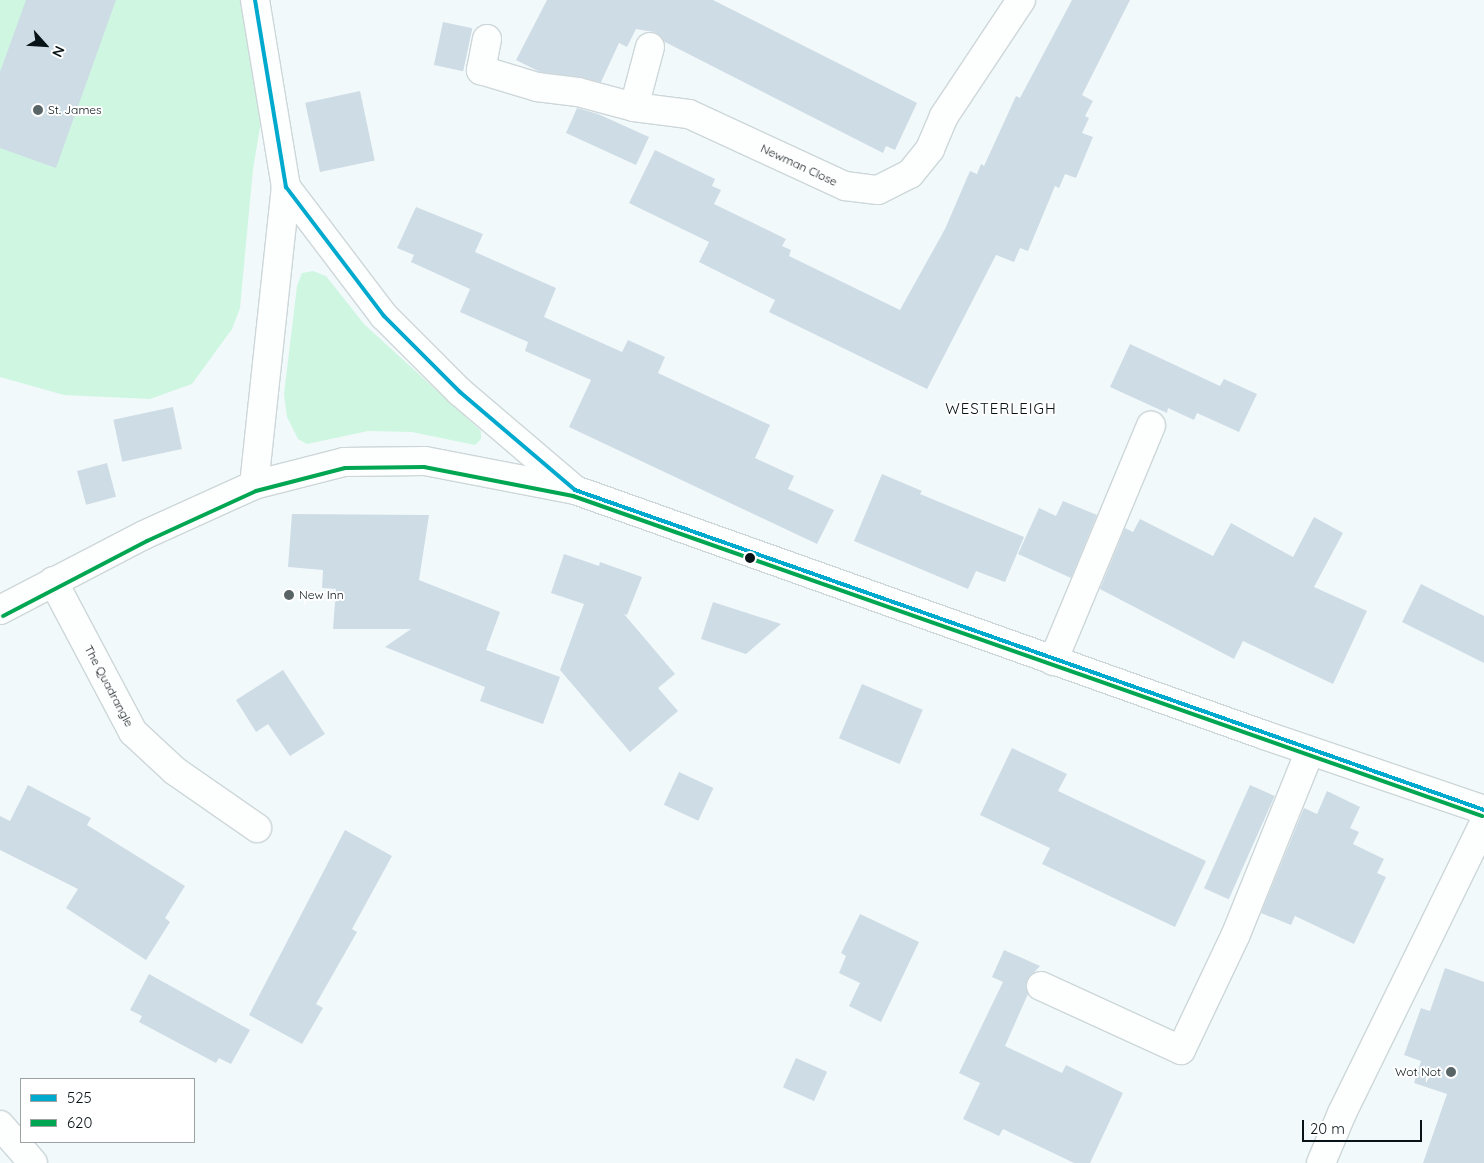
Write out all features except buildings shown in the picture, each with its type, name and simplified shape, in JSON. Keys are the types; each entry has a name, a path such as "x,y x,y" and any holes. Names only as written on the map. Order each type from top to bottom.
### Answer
{"street":[{"path":"254,485 286,187 255,0"},
{"name":"Newman Close","path":"487,39 481,70 537,87 578,92 634,107 690,114 845,186 878,190 910,174 930,149 944,116 1021,0"},
{"path":"634,107 650,47"},
{"path":"286,187 384,316 460,392 575,490"},
{"path":"1053,660 1152,426"},
{"path":"0,610 53,581 254,485 344,462 425,461 575,490 1310,751 1484,810"},
{"name":"The Quadrangle","path":"53,581 133,732 175,771 257,828"},
{"path":"1041,986 1180,1050 1236,934 1310,751"},
{"path":"1321,1163 1346,1105 1484,823"},
{"path":"0,1125 33,1163"}],"green space":[{"path":"0,0 249,0 264,104 253,169 240,308 232,329 192,384 150,399 64,395 0,377"},
{"path":"313,271 326,276 364,324 481,431 481,439 475,445 412,432 368,431 307,444 298,439 287,417 284,394 297,286 302,273"}],"transit line":[{"name":"525","path":"255,0 286,187 384,316 460,392 575,490 1484,810"},
{"name":"620","path":"3,616 147,541 256,491 345,468 424,467 573,496 1482,816"}],"place":[{"name":"St. James","path":"38,110"},
{"name":"New Inn","path":"289,595"},
{"name":"Wot Not","path":"1451,1072"}],"district":[{"name":"WESTERLEIGH","path":"1001,409"}]}
